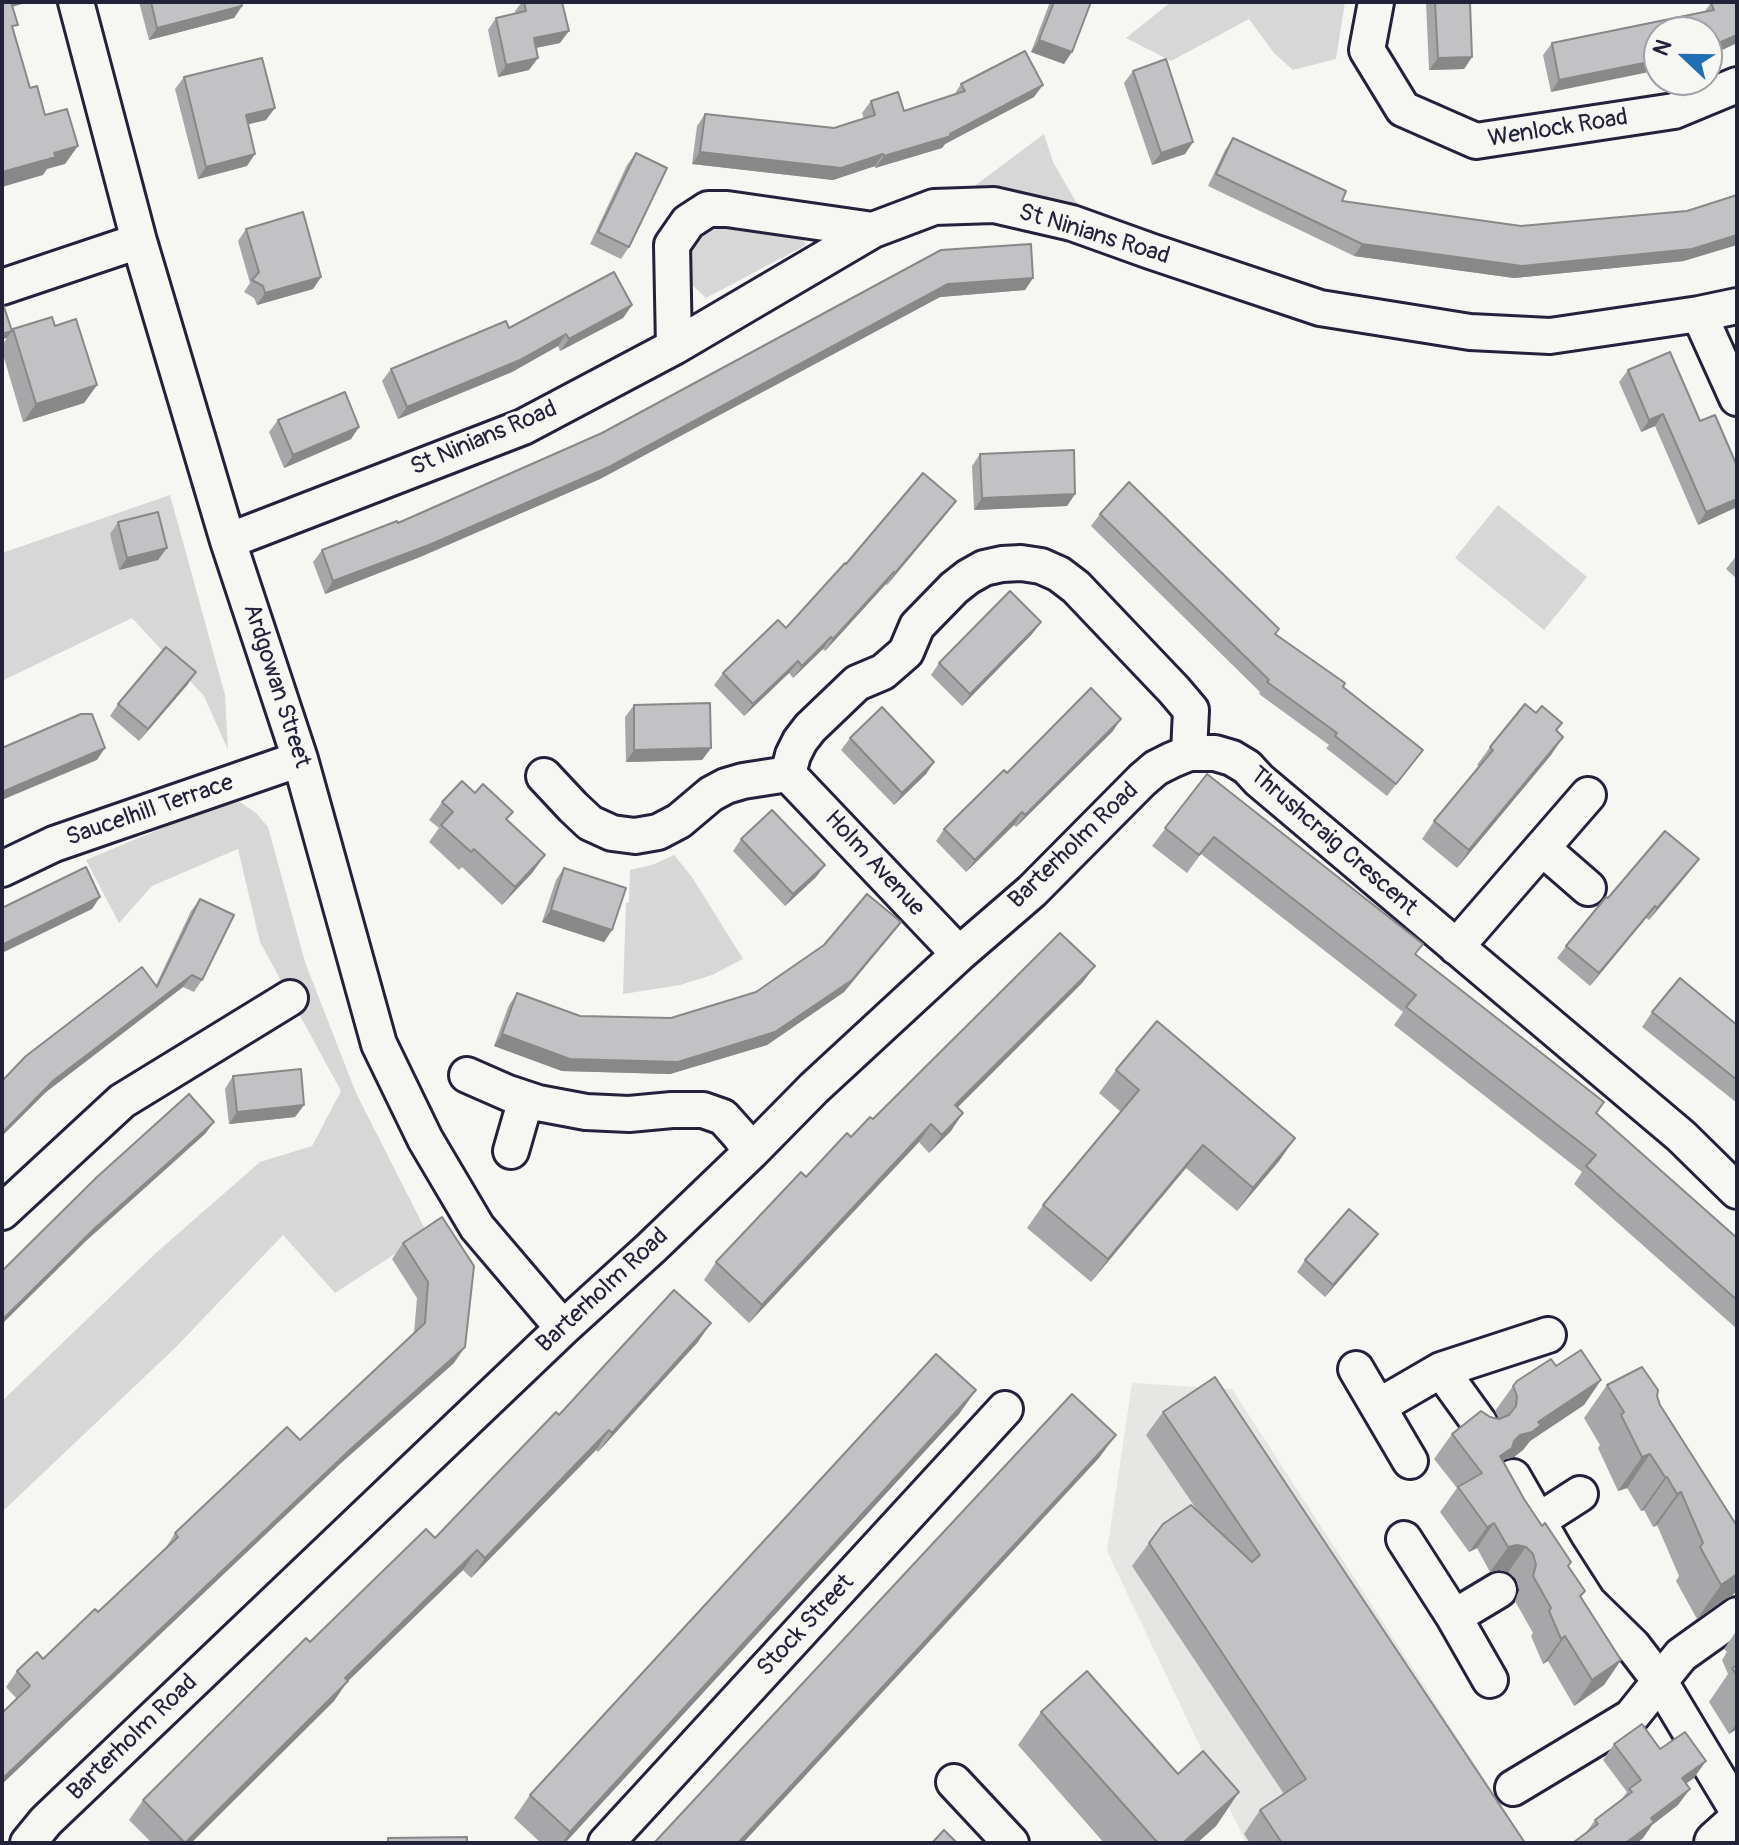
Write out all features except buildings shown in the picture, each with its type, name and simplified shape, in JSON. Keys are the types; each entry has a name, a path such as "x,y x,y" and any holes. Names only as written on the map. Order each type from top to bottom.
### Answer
{"street":[{"name":"Ardgowan Street","path":"76,2 139,241 228,541 300,759 379,1044 425,1139 477,1227 563,1328"},
{"name":"Wenlock Road","path":"1376,2 1367,50 1403,109 1476,141 1674,111 1737,85"},
{"name":"St Ninians Road","path":"228,541 523,427 674,347 873,230 934,207 994,205 1072,223 1320,308 1470,332 1550,336 1737,306"},
{"path":"674,347 672,245 688,222 708,209 873,230"},
{"path":"2,287 139,241"},
{"path":"1699,314 1737,398"},
{"path":"544,776 590,823 612,833 635,836 658,832 679,821 696,804 726,786 788,774 793,755 810,728 857,683 883,672 906,652 917,626 954,588 984,568 1021,563 1041,566 1059,574 1076,587 1174,690 1191,710 1189,753"},
{"name":"Thrushcraig Crescent","path":"1189,753 1215,753 1247,767 1681,1136 1737,1191"},
{"name":"Barterholm Road","path":"28,1843 58,1810 563,1328 651,1248 814,1088 1032,891 1142,780 1156,768 1189,753"},
{"name":"Saucelhill Terrace","path":"2,869 54,844 300,759"},
{"name":"Holm Avenue","path":"788,774 959,954"},
{"path":"1456,947 1588,795"},
{"path":"1542,848 1588,888"},
{"path":"2,1212 122,1101 290,998"},
{"path":"467,1075 526,1099 586,1112 629,1114 703,1110 723,1117 751,1152"},
{"path":"511,1151 526,1099"},
{"path":"1379,1406 1441,1370 1548,1335"},
{"path":"1356,1369 1410,1461"},
{"path":"1441,1370 1480,1424"},
{"name":"Stock Street","path":"606,1843 1005,1409"},
{"path":"1513,1477 1588,1602 1633,1646 1659,1680 1737,1810"},
{"path":"1538,1521 1580,1494"},
{"path":"1404,1539 1490,1680"},
{"path":"1454,1617 1499,1590"},
{"path":"1513,1788 1631,1717 1681,1655 1737,1615"},
{"path":"954,1782 1011,1843"},
{"path":"1717,1843 1737,1825"}],"shaded area":[{"path":"1171,2 1345,2 1336,59 1293,70 1274,53 1249,19 1171,61 1126,38"},
{"path":"1044,134 1053,162 1079,207 973,187"},
{"path":"703,223 798,230 806,245 706,298 689,282 686,241"},
{"path":"170,495 225,695 228,750 204,696 132,618 2,681 2,553"},
{"path":"1498,505 1587,577 1544,630 1455,558"},
{"path":"240,802 256,813 268,827 305,962 356,1093 427,1233 335,1293 283,1235 176,1347 2,1512 2,1401 157,1252 260,1162 312,1146 341,1091 260,942 238,849 152,886 119,923 86,860 208,809"},
{"path":"674,855 692,877 743,959 712,975 680,985 623,994 630,870"},
{"path":"1132,1383 1232,1389 1526,1843 1246,1843 1107,1551"}]}
